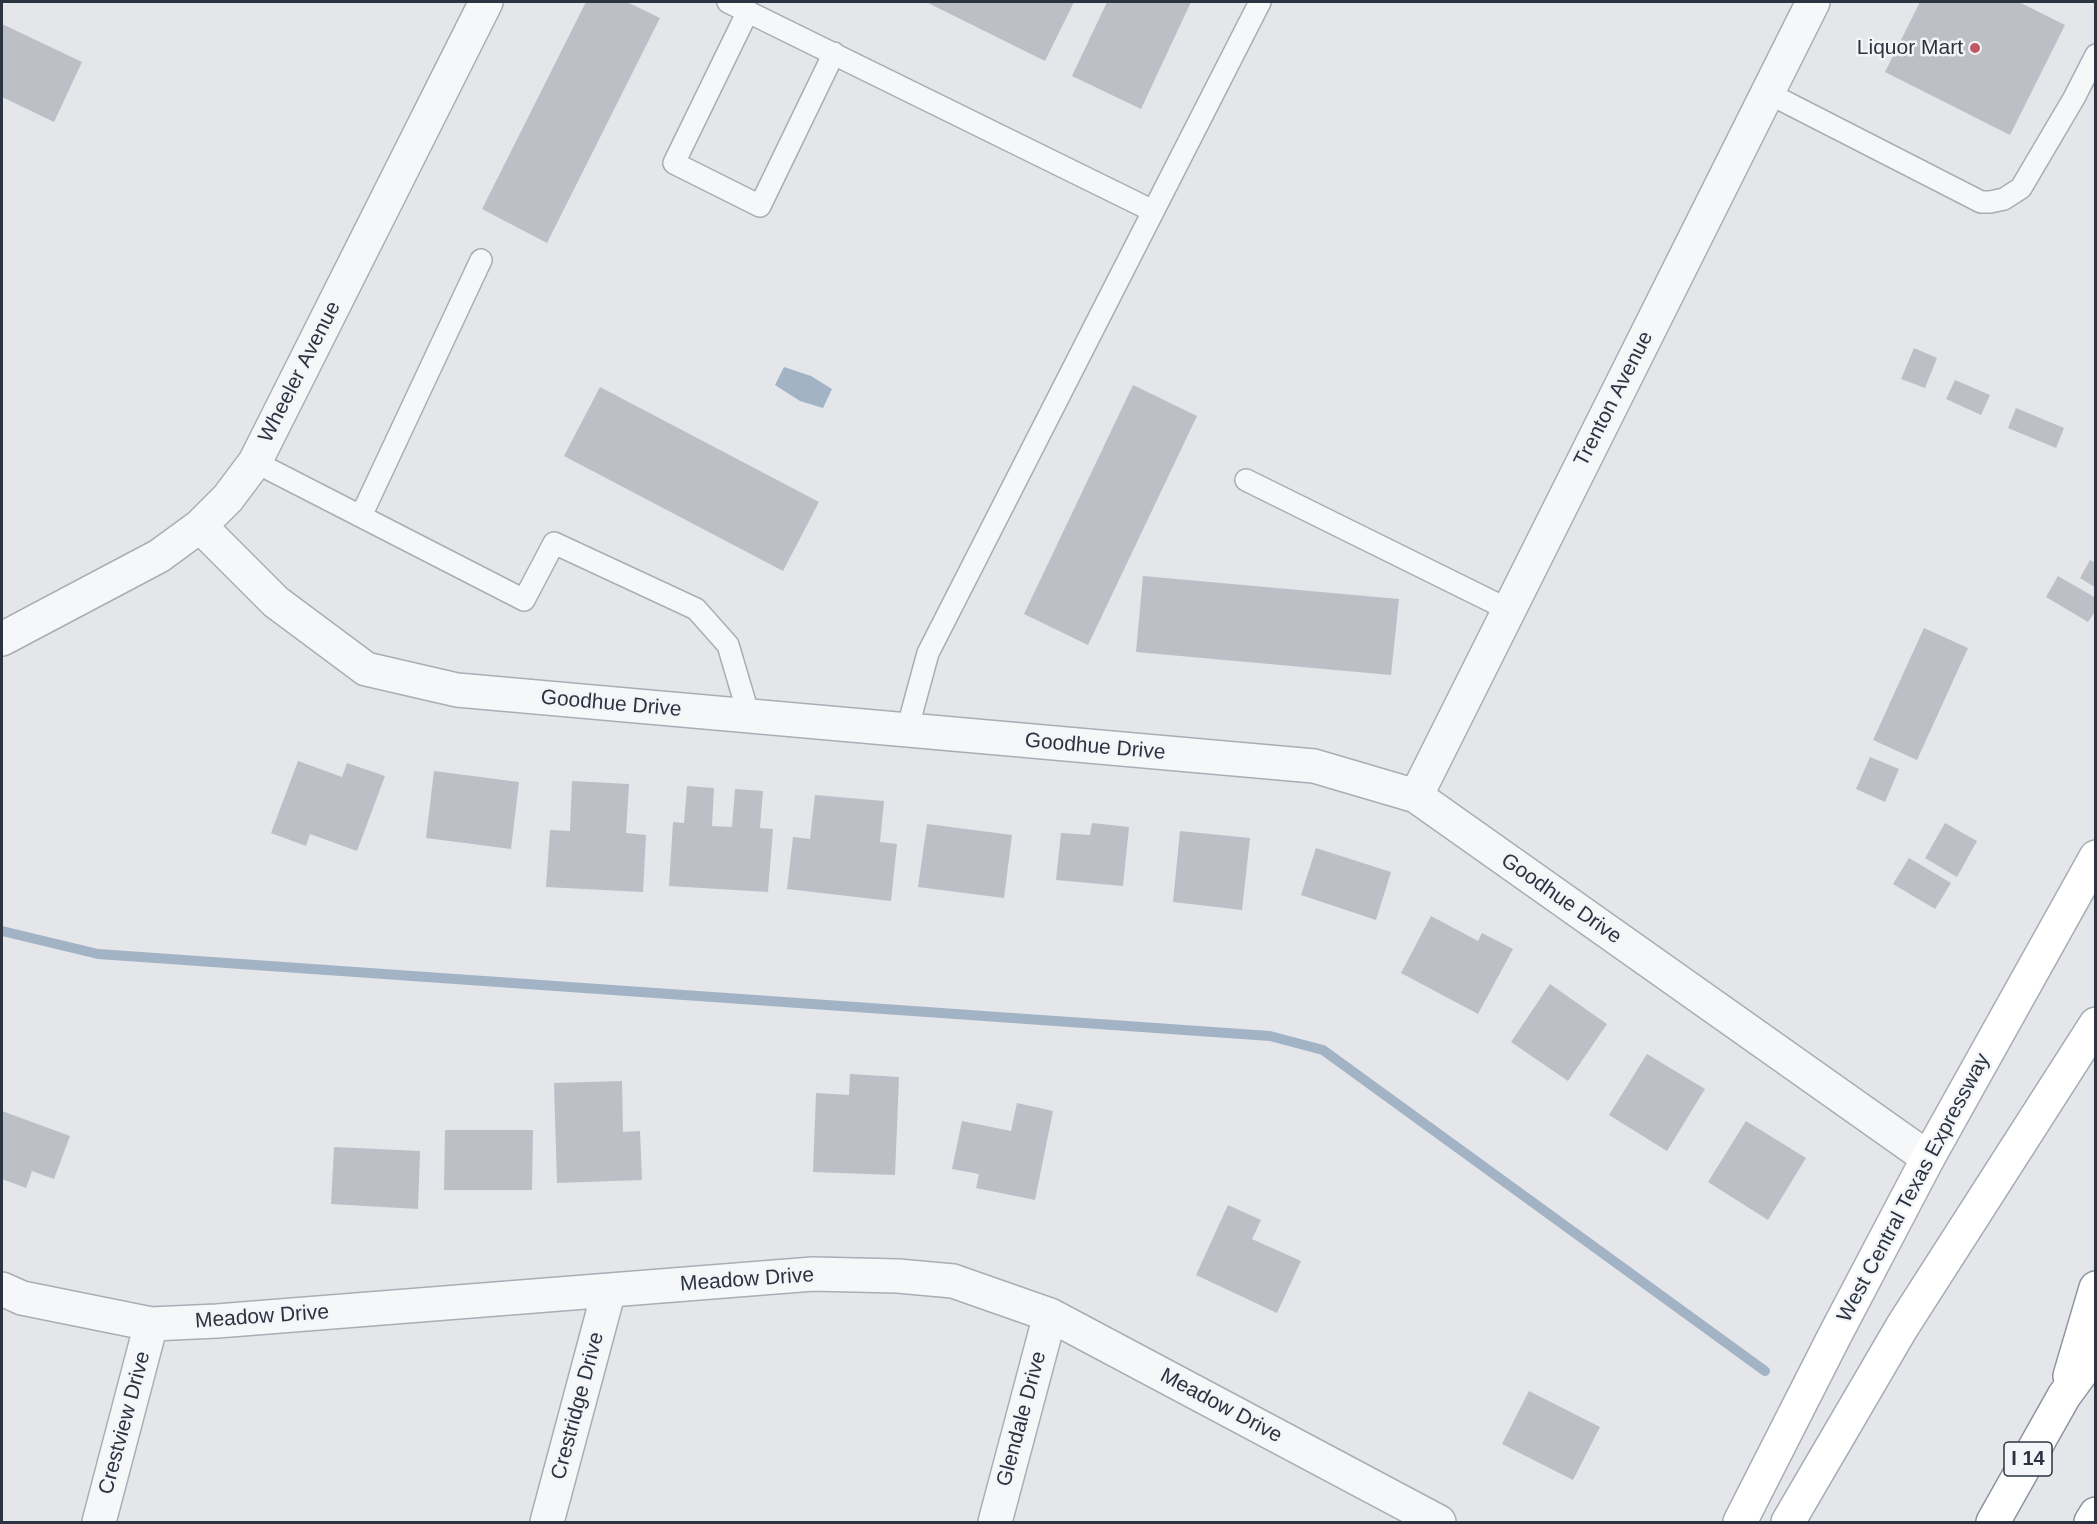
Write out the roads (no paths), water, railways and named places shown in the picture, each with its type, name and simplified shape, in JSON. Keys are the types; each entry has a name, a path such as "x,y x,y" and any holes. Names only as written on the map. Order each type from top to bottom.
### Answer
{"main road":[{"name":"West Central Texas Expressway","path":"1740,1522 1834,1335 1928,1158 2096,857"},
{"path":"1788,1522 1902,1327 2096,1024"},
{"path":"2064,1396 2096,1288"},
{"name":"I 14","path":"1993,1522 2064,1396 2096,1352"},
{"path":"2091,1522 2096,1514"}],"street":[{"name":"Wheeler Avenue","path":"2,639 159,556 200,526 228,498 255,462 486,2"},
{"name":"Trenton Avenue","path":"1416,796 1813,2"},
{"name":"Goodhue Drive","path":"200,526 276,602 366,669 457,690 1314,766 1416,796 1928,1158"},
{"name":"Meadow Drive","path":"2,1289 22,1298 151,1324 217,1321 813,1274 898,1276 953,1281 1050,1315 1439,1522"},
{"name":"Crestridge Drive","path":"547,1522 609,1290"},
{"name":"Glendale Drive","path":"994,1522 1050,1315"},
{"name":"Crestview Drive","path":"99,1522 151,1324"}],"lane":[{"path":"728,2 1153,211"},
{"path":"907,730 928,653 1260,2"},
{"path":"748,11 674,163 760,206 834,53"},
{"path":"1768,93 1981,202 1990,202 2004,199 2021,188 2074,98 2096,55"},
{"path":"361,516 481,260"},
{"path":"255,462 524,600 554,543 696,609 728,645 749,716"},
{"path":"1246,480 1509,610"}],"water":[{"path":"784,367 811,376 832,389 823,408 800,401 775,385"}],"waterway":[{"path":"2,931 98,954 1270,1036 1323,1050 1765,1371"}],"place":[{"name":"Liquor Mart","path":"1975,48"}]}
